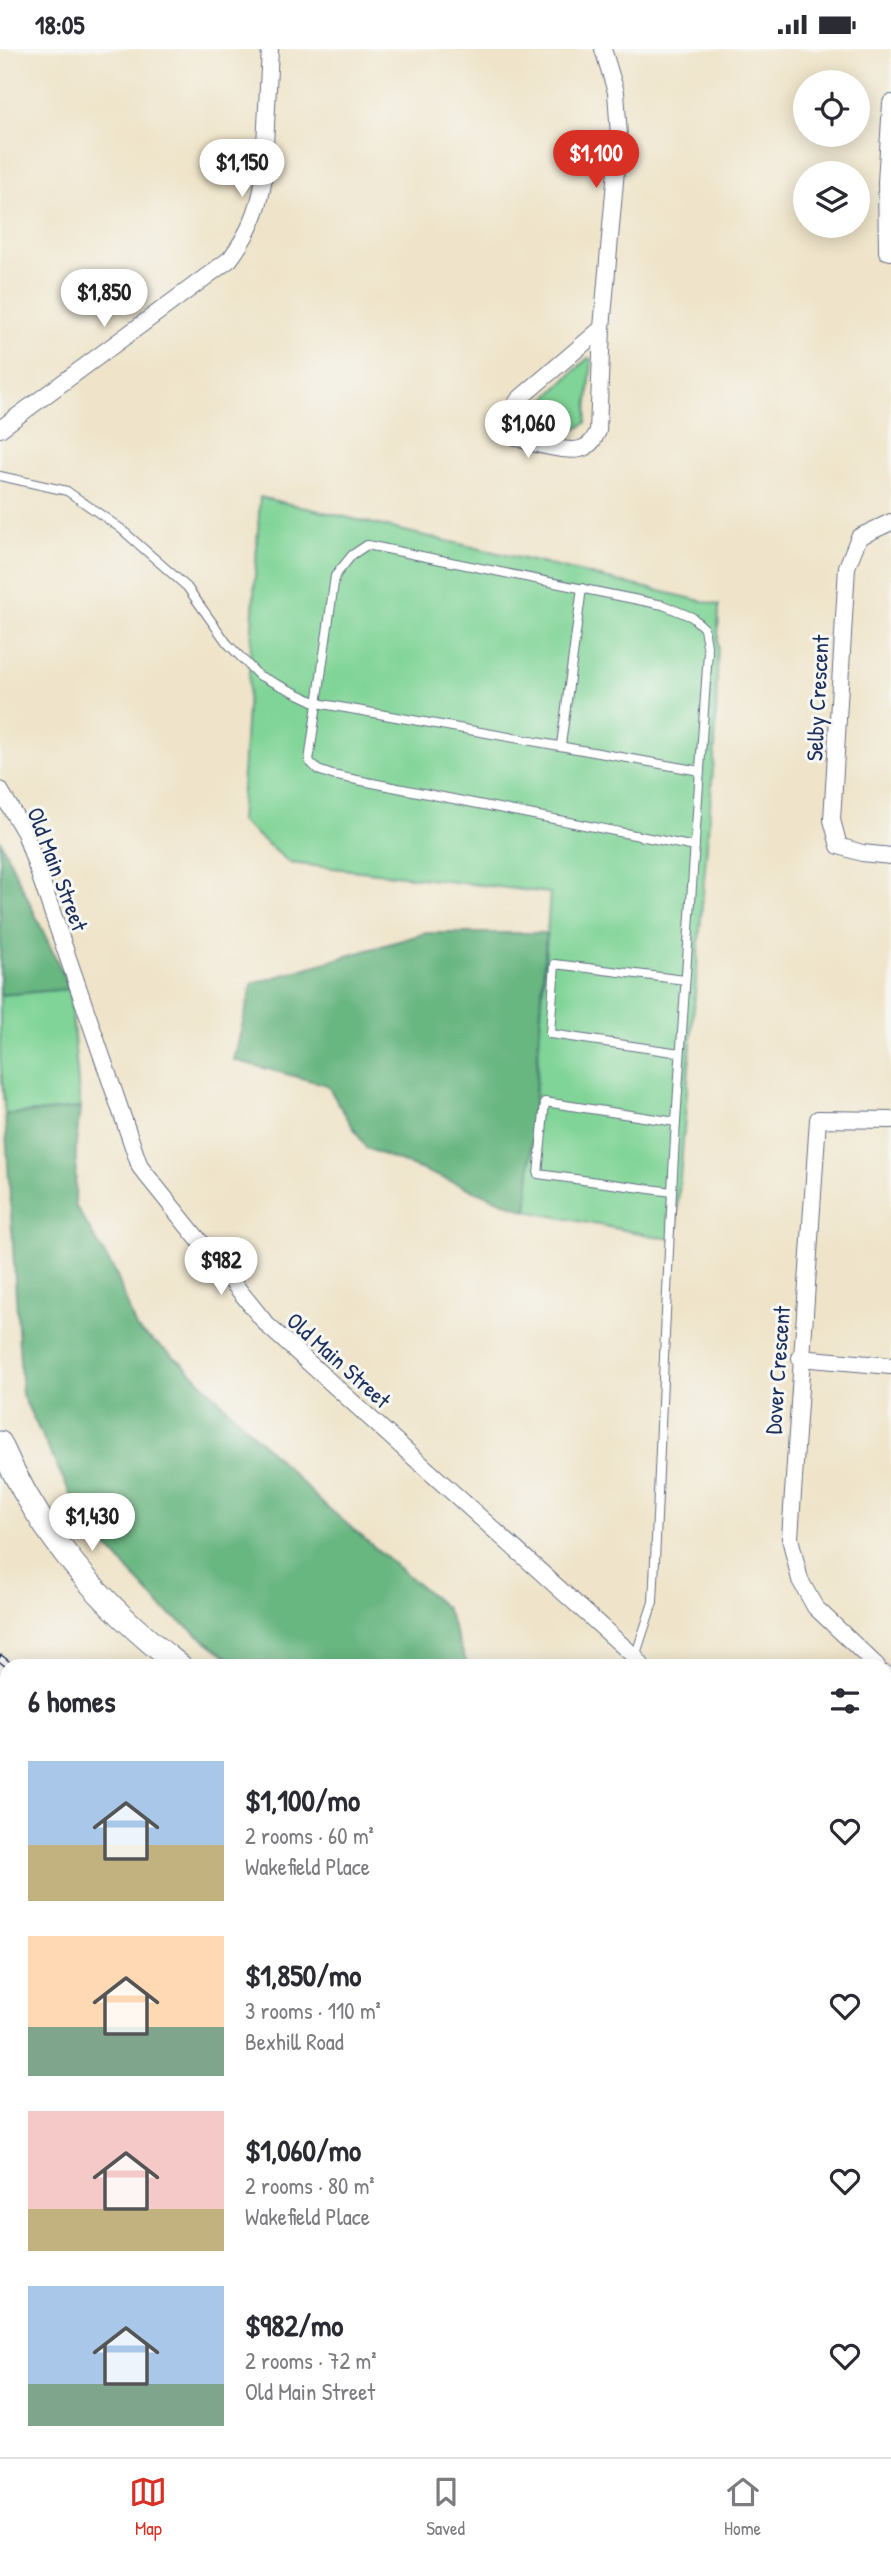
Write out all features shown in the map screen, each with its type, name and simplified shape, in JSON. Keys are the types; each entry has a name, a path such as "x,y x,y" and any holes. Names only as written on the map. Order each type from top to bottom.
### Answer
{"main road":[{"path":"0,1443 12,1471 47,1531 88,1581 145,1639 171,1659"}],"street":[{"path":"0,429 230,259 245,240 261,201 270,49"},
{"path":"603,49 616,92 619,136 603,328 600,421 592,442 575,451 516,437 509,422 513,407 519,399 603,328"},
{"path":"891,103 886,182 887,251 891,251"},
{"name":"Selby Crescent","path":"891,522 859,537 847,567 832,820 839,846 862,853 891,856"},
{"name":"Old Main Street","path":"0,790 24,833 140,1167 267,1325 637,1659"},
{"name":"Dover Crescent","path":"870,1659 815,1607 800,1580 790,1538 818,1119 891,1120"},
{"path":"800,1358 891,1366"}],"lane":[{"path":"0,476 67,491 120,528 187,587 227,643 258,675 317,703 700,771"},
{"path":"639,1659 653,1602 676,1122 680,1053 695,847 708,652 704,628 692,617 663,605 367,545 352,555 335,576 309,761 318,770 695,847"},
{"path":"561,745 582,588"},
{"path":"680,1053 550,1034 555,964 685,980"},
{"path":"672,1192 538,1174 545,1102 676,1122"}],"green space":[{"path":"588,358 592,360 586,423 575,430 532,419 530,414"},
{"path":"260,497 719,605 715,745 675,1240 527,1211 550,893 290,863 240,821"},
{"path":"0,840 70,989 0,995"},
{"path":"426,933 546,933 527,1211 366,1148 327,1085 234,1060 252,984"},
{"path":"70,989 80,1108 5,1115 0,1057 0,995"},
{"path":"80,1108 76,1144 75,1205 116,1274 136,1328 181,1362 320,1501 446,1608 465,1659 231,1659 162,1608 83,1519 22,1395 5,1115"}]}
